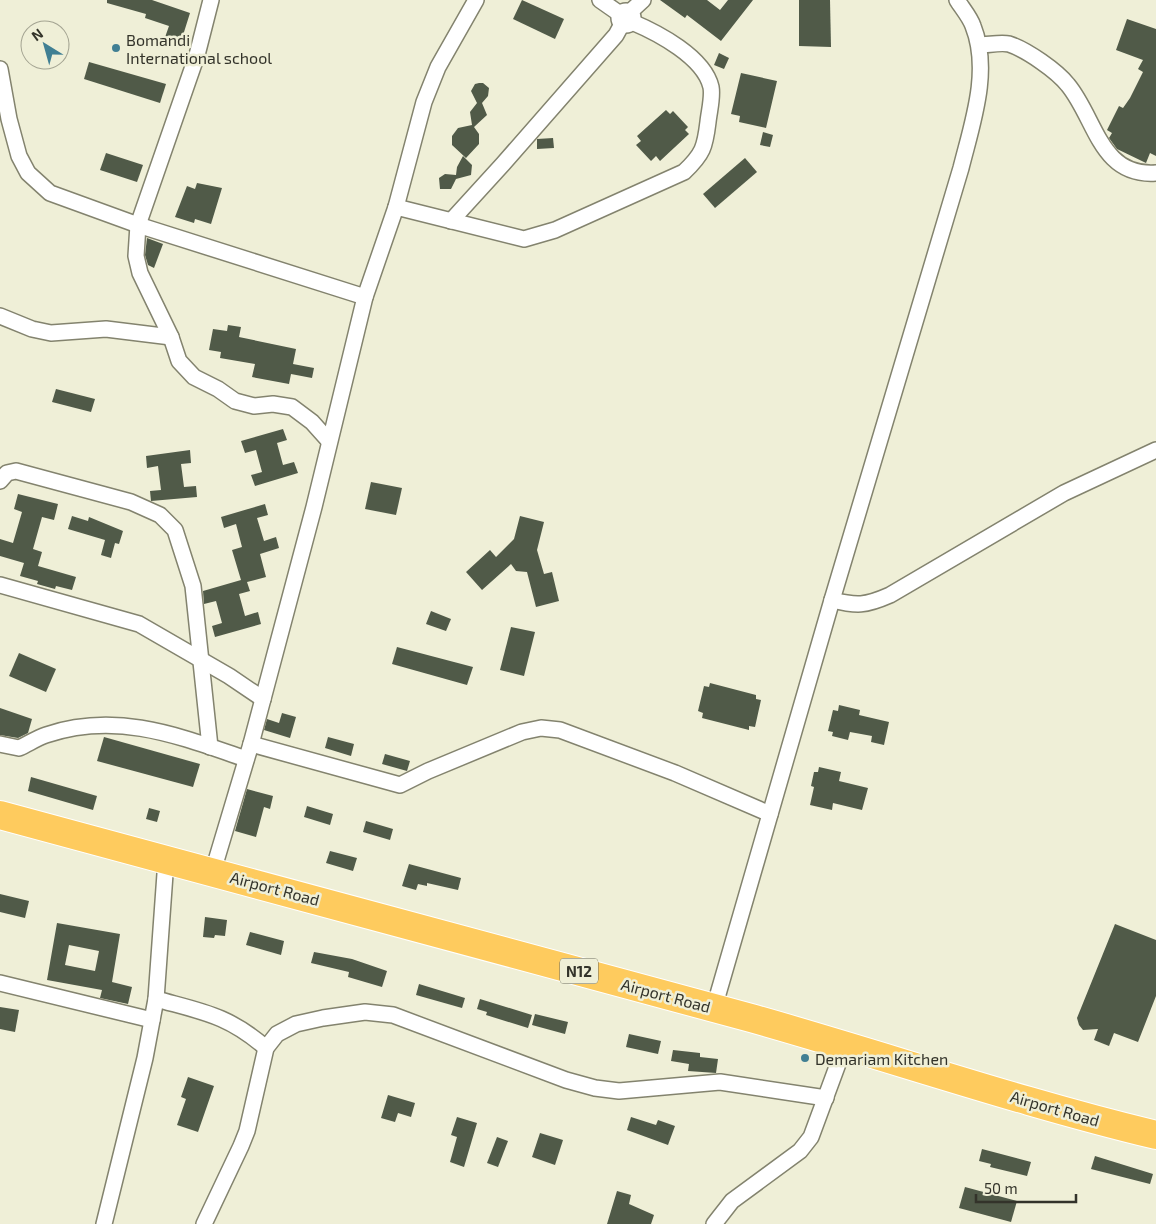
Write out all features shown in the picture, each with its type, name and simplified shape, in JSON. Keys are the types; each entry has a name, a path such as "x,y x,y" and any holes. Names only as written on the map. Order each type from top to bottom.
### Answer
{"highway":[{"name":"Airport Road","path":"0,816 213,871 714,1008 845,1045 1085,1118 1156,1135"}],"street":[{"path":"211,0 196,55 138,225 136,256 140,273 171,337 179,361 194,377 218,389 235,402 254,406 273,404 292,407 312,422 330,440"},
{"path":"213,871 263,699 365,297 396,207 431,85 438,67 476,0"},
{"path":"396,207 524,238 537,236 684,172 698,159 705,147 711,88 706,75 700,66 660,34 626,18 600,0"},
{"path":"451,220 516,150 616,35 626,18 642,0"},
{"path":"714,1008 976,112 981,62 979,45 973,25 957,0"},
{"path":"979,45 1007,44 1028,53 1068,85 1098,134 1104,151 1122,167 1149,174 1156,173"},
{"path":"0,69 4,117 19,156 28,174 50,193 138,225 365,297"},
{"path":"0,316 32,329 50,333 106,329 171,337"},
{"path":"832,600 858,606 872,603 890,595 1064,493 1156,450"},
{"path":"0,481 7,473 16,471 131,502 160,514 175,530 193,586 210,747"},
{"path":"0,585 139,624 263,699"},
{"path":"0,744 19,748 45,735 74,728 127,724 152,729 246,759"},
{"path":"251,744 400,785 428,771 522,732 541,728 560,730 675,773 770,814"},
{"path":"104,1224 156,999 166,860"},
{"path":"0,983 152,1020"},
{"path":"156,999 230,1021 248,1032 266,1048"},
{"path":"204,1224 247,1132 266,1048 277,1034 296,1024 365,1012 393,1015 566,1080 594,1088 618,1091 720,1082 826,1098"},
{"path":"714,1224 732,1201 800,1152 811,1137 845,1045"}],"building":[{"path":"107,0 152,0 190,13 179,48 163,43 169,26 145,18 146,14 107,3"},
{"path":"522,0 564,19 555,39 513,19"},
{"path":"660,0 707,0 720,10 728,0 753,0 721,41 687,15 685,18"},
{"path":"799,0 830,0 831,47 799,46"},
{"path":"1127,19 1156,29 1156,156 1150,153 1146,163 1117,149 1109,138 1112,133 1107,130 1119,106 1123,108 1130,98 1143,72 1138,69 1143,60 1116,50"},
{"path":"719,53 729,58 724,69 714,65"},
{"path":"89,62 166,84 160,103 84,79"},
{"path":"741,73 777,81 766,128 739,122 740,116 731,114"},
{"path":"483,83 489,88 488,96 482,103 487,115 474,127 479,134 479,144 466,158 452,145 452,136 458,128 472,125 470,112 477,103 471,91 475,84"},
{"path":"666,110 670,114 673,111 688,127 685,130 689,134 660,161 656,156 651,161 636,145 641,141 637,136"},
{"path":"763,132 773,135 770,147 760,145"},
{"path":"553,138 554,148 537,149 537,139"},
{"path":"106,153 143,165 137,182 100,170"},
{"path":"463,156 472,165 471,175 456,179 451,189 440,189 439,178 445,174 456,175 457,167"},
{"path":"745,158 757,172 715,208 703,194"},
{"path":"197,183 222,188 211,224 195,219 194,223 175,217 187,186 195,189"},
{"path":"147,238 163,244 154,268 148,265 145,255"},
{"path":"228,325 241,327 239,337 296,349 293,364 314,368 312,378 291,374 289,384 252,377 255,364 220,358 221,352 209,350 213,329 227,331"},
{"path":"56,389 95,399 91,412 52,402"},
{"path":"283,429 287,440 277,443 283,465 294,462 298,473 255,486 251,475 262,472 256,450 245,453 241,441"},
{"path":"190,450 191,463 181,464 184,487 196,486 197,497 151,501 150,491 161,490 158,466 147,468 146,456"},
{"path":"371,482 402,488 396,515 365,509"},
{"path":"18,494 58,504 54,520 42,517 33,549 42,552 38,566 76,577 72,590 56,586 55,589 37,584 38,581 20,576 24,563 0,556 0,539 13,543 22,512 14,509"},
{"path":"265,504 268,515 257,518 264,541 276,537 279,548 260,554 266,577 247,582 250,591 239,594 245,616 258,612 261,624 215,637 212,626 222,623 216,601 204,604 203,591 241,580 232,550 242,547 236,524 224,528 221,517"},
{"path":"72,516 88,521 89,517 123,531 119,544 115,543 111,558 101,555 105,540 68,529"},
{"path":"520,516 544,522 537,550 544,574 552,572 559,601 536,607 527,572 516,571 511,564 482,590 466,572 490,550 496,557 514,539"},
{"path":"431,611 451,619 446,631 426,624"},
{"path":"511,627 535,632 524,676 500,670"},
{"path":"397,647 473,667 467,685 392,664"},
{"path":"19,653 56,669 46,692 9,676"},
{"path":"710,683 756,695 756,699 761,700 755,727 749,726 749,730 702,718 703,713 698,711 704,686 709,687"},
{"path":"839,705 860,710 859,715 889,722 884,745 871,742 872,736 850,732 848,740 832,736 833,732 828,731 833,710 838,711"},
{"path":"0,708 32,719 28,733 18,738 0,735"},
{"path":"282,713 296,717 290,738 264,730 267,719 279,723"},
{"path":"104,737 200,764 193,787 97,761"},
{"path":"328,737 354,744 351,756 325,748"},
{"path":"385,754 410,761 407,771 382,764"},
{"path":"819,767 841,772 839,781 868,788 862,810 833,803 832,810 810,805 814,787 811,786 814,772 818,772"},
{"path":"31,777 97,796 93,810 28,791"},
{"path":"247,789 273,796 270,809 264,807 256,837 235,831"},
{"path":"307,806 333,814 330,825 304,817"},
{"path":"149,808 160,811 157,822 146,819"},
{"path":"366,821 393,829 390,840 363,832"},
{"path":"330,851 357,858 353,871 326,863"},
{"path":"409,864 461,878 458,890 427,883 427,886 418,884 416,890 402,886"},
{"path":"0,894 29,901 25,918 0,912"},
{"path":"205,917 227,920 225,936 203,937"},
{"path":"57,923 120,934 112,982 132,987 128,1004 100,998 102,990 47,980","holes":["69,945 99,951 95,971 65,965"]},
{"path":"1115,924 1156,940 1156,996 1138,1042 1114,1033 1109,1046 1094,1040 1098,1029 1083,1030 1077,1018"},
{"path":"250,932 284,941 281,955 246,945"},
{"path":"314,952 352,959 387,971 382,987 348,977 349,972 311,963"},
{"path":"419,984 465,998 462,1008 416,995"},
{"path":"480,999 532,1015 528,1028 486,1015 487,1012 477,1009"},
{"path":"0,1007 19,1010 15,1032 0,1029"},
{"path":"535,1014 568,1022 565,1034 532,1025"},
{"path":"629,1034 661,1041 658,1054 626,1047"},
{"path":"673,1050 700,1053 700,1057 718,1059 716,1073 688,1071 689,1064 671,1061"},
{"path":"188,1077 214,1086 198,1132 177,1125 186,1099 181,1097"},
{"path":"388,1095 415,1103 411,1117 398,1113 395,1122 381,1118"},
{"path":"457,1117 477,1123 464,1167 450,1162 457,1137 451,1135"},
{"path":"631,1117 656,1125 658,1120 675,1126 668,1145 627,1130"},
{"path":"540,1133 563,1140 555,1165 532,1157"},
{"path":"497,1137 508,1141 498,1167 487,1163"},
{"path":"982,1149 1031,1162 1027,1176 990,1167 991,1164 979,1161"},
{"path":"1095,1156 1153,1174 1150,1184 1091,1169"},
{"path":"965,1187 1017,1201 1011,1222 959,1208"},
{"path":"617,1191 631,1195 629,1204 654,1215 651,1224 607,1224"}],"place":[{"name":"Bomandi International school","path":"116,48"},
{"name":"Demariam Kitchen","path":"805,1058"}]}
